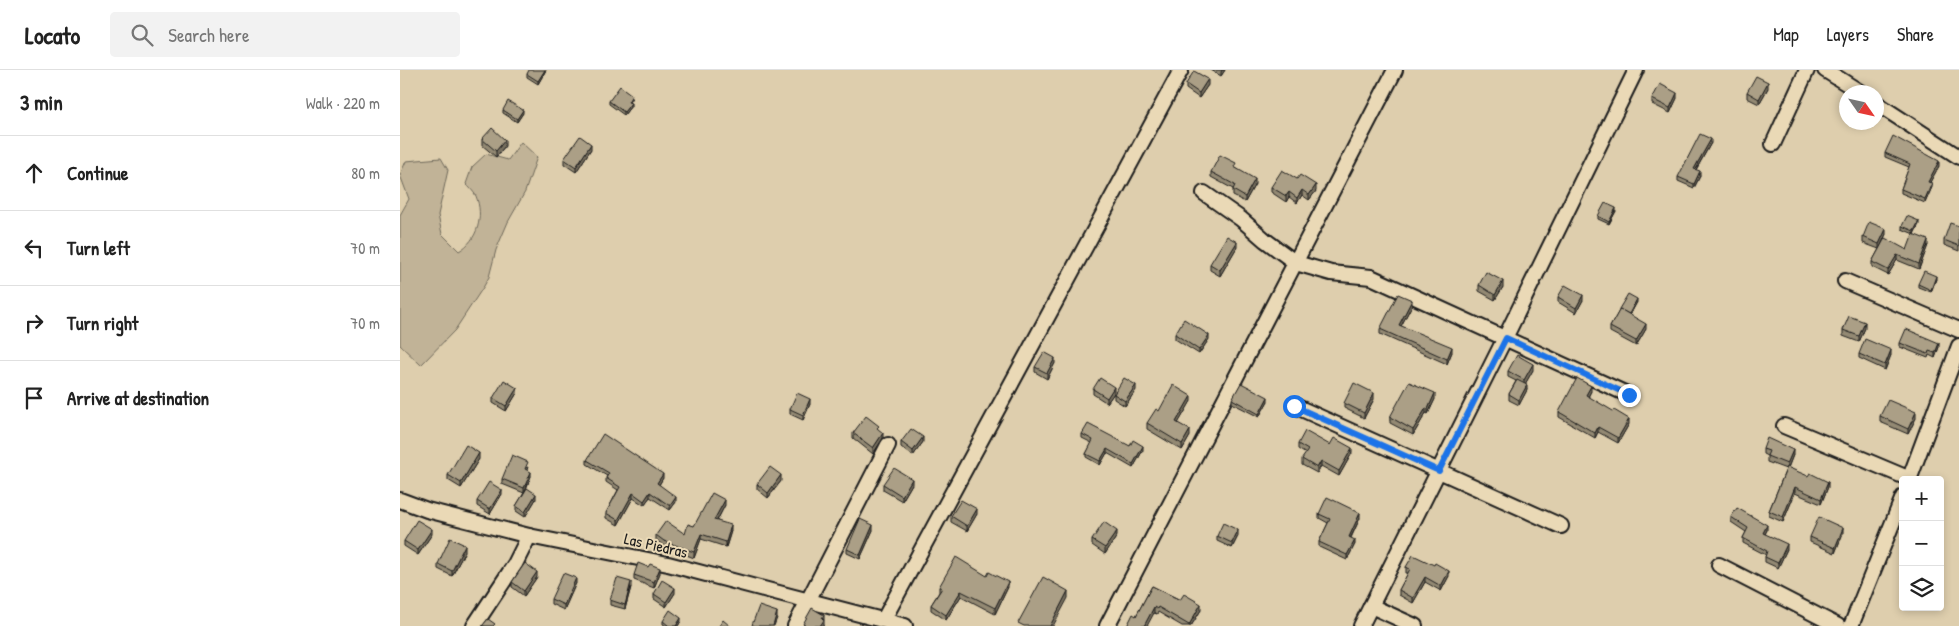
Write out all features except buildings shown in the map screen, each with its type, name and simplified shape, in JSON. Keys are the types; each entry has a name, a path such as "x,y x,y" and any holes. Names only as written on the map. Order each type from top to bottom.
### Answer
{"street":[{"path":"884,619 1181,70"},
{"path":"1107,626 1396,70"},
{"path":"1361,626 1506,338 1636,70"},
{"path":"1773,144 1807,70"},
{"path":"1825,70 1849,85"},
{"path":"1884,108 1959,156"},
{"path":"1204,193 1296,262 1331,273 1371,277 1629,395"},
{"path":"1845,281 1959,330"},
{"path":"1910,476 1959,346"},
{"path":"1294,406 1561,526"},
{"path":"1784,426 1902,476"},
{"path":"795,626 888,445"},
{"name":"Las Piedras","path":"400,500 427,510 529,536 668,564 905,626"},
{"path":"1851,626 1899,507"},
{"path":"474,626 515,564 529,536"},
{"path":"1719,565 1838,626"},
{"path":"1371,606 1415,626"}],"shaded area":[{"path":"521,142 537,157 525,192 508,222 496,250 489,277 455,330 421,365 400,345 400,215 409,199 400,175 406,161 441,158 448,170 438,215 442,234 459,251 471,241 478,227 479,211 476,196 466,184 472,167 486,154 508,160"}],"route":[{"path":"1294,406 1439,471 1506,338 1629,395"}]}
